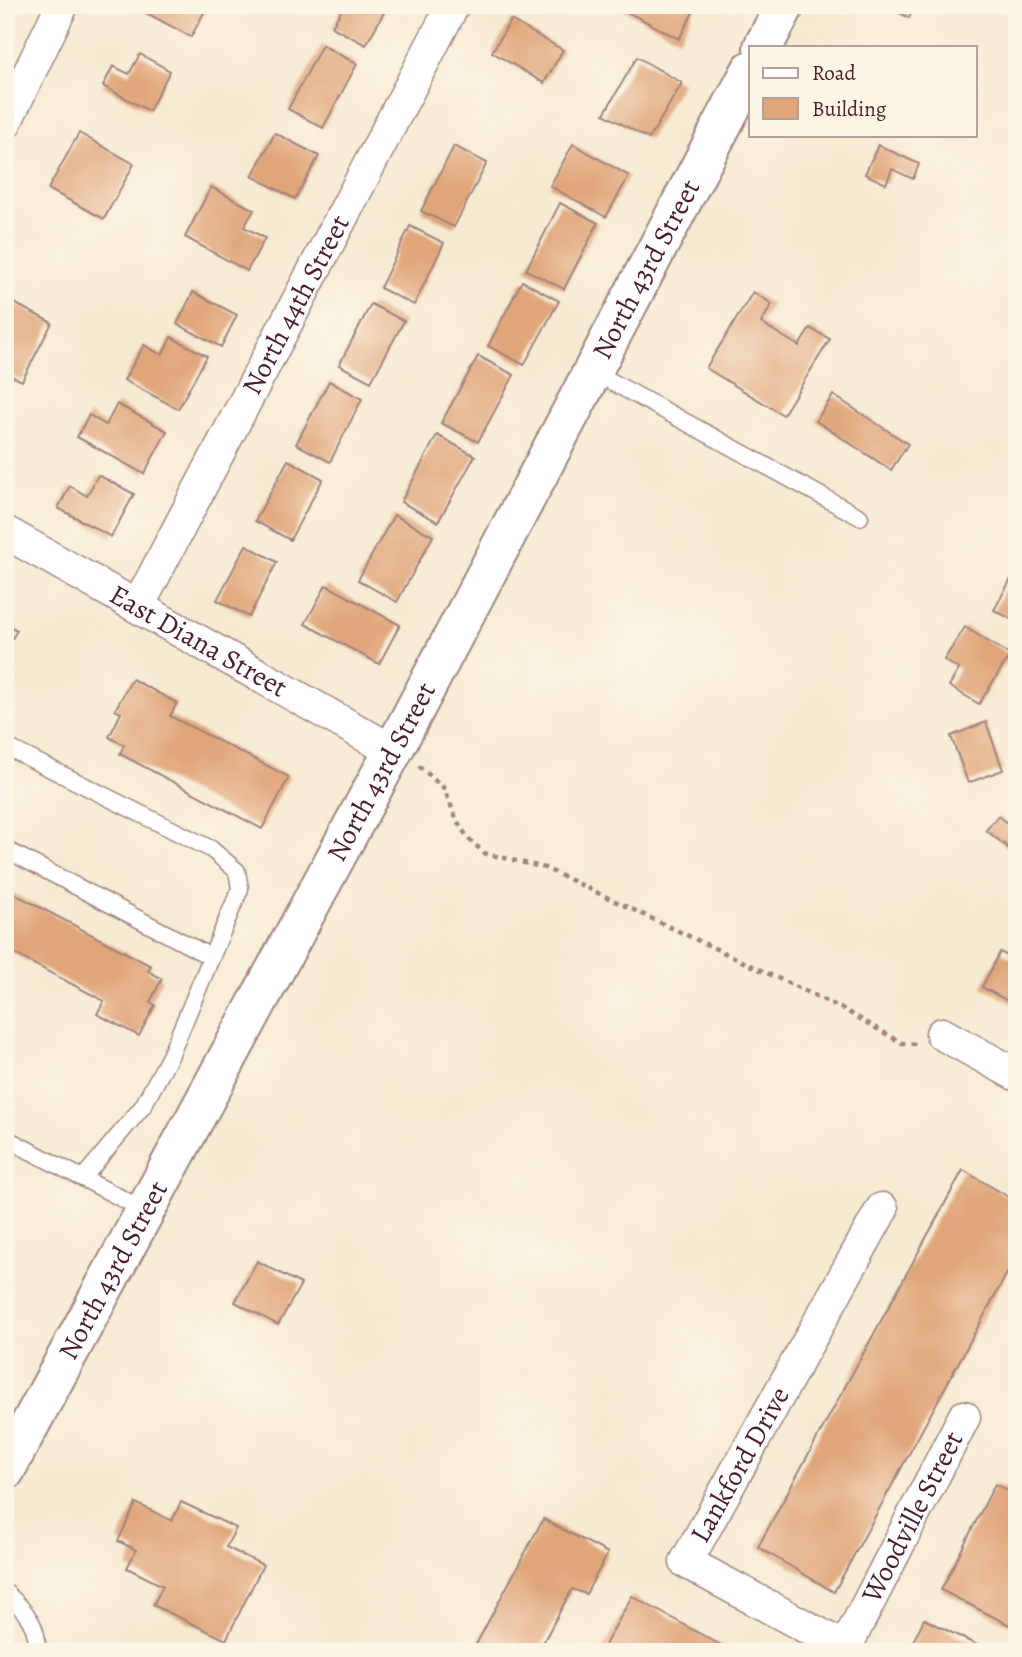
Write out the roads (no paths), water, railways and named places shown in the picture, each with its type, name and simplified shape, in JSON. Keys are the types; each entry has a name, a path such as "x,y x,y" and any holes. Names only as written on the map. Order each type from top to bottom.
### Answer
{"street":[{"path":"5,123 62,5"},
{"name":"North 44th Street","path":"138,606 453,5"},
{"path":"764,46 785,5"},
{"name":"North 43rd Street","path":"5,1471 144,1210 405,758 592,371 749,74"},
{"name":"East Diana Street","path":"5,532 405,758"},
{"path":"942,1034 1017,1075"},
{"name":"Lankford Drive","path":"844,1650 686,1562 881,1209"},
{"name":"Woodville Street","path":"844,1650 964,1417"}],"lane":[{"path":"592,371 860,517"},
{"path":"5,746 211,849 237,871 240,889 170,1056 142,1106 83,1178"},
{"path":"5,849 211,957"},
{"path":"5,1138 144,1210"},
{"path":"5,1592 23,1608 39,1638 36,1652"}]}
